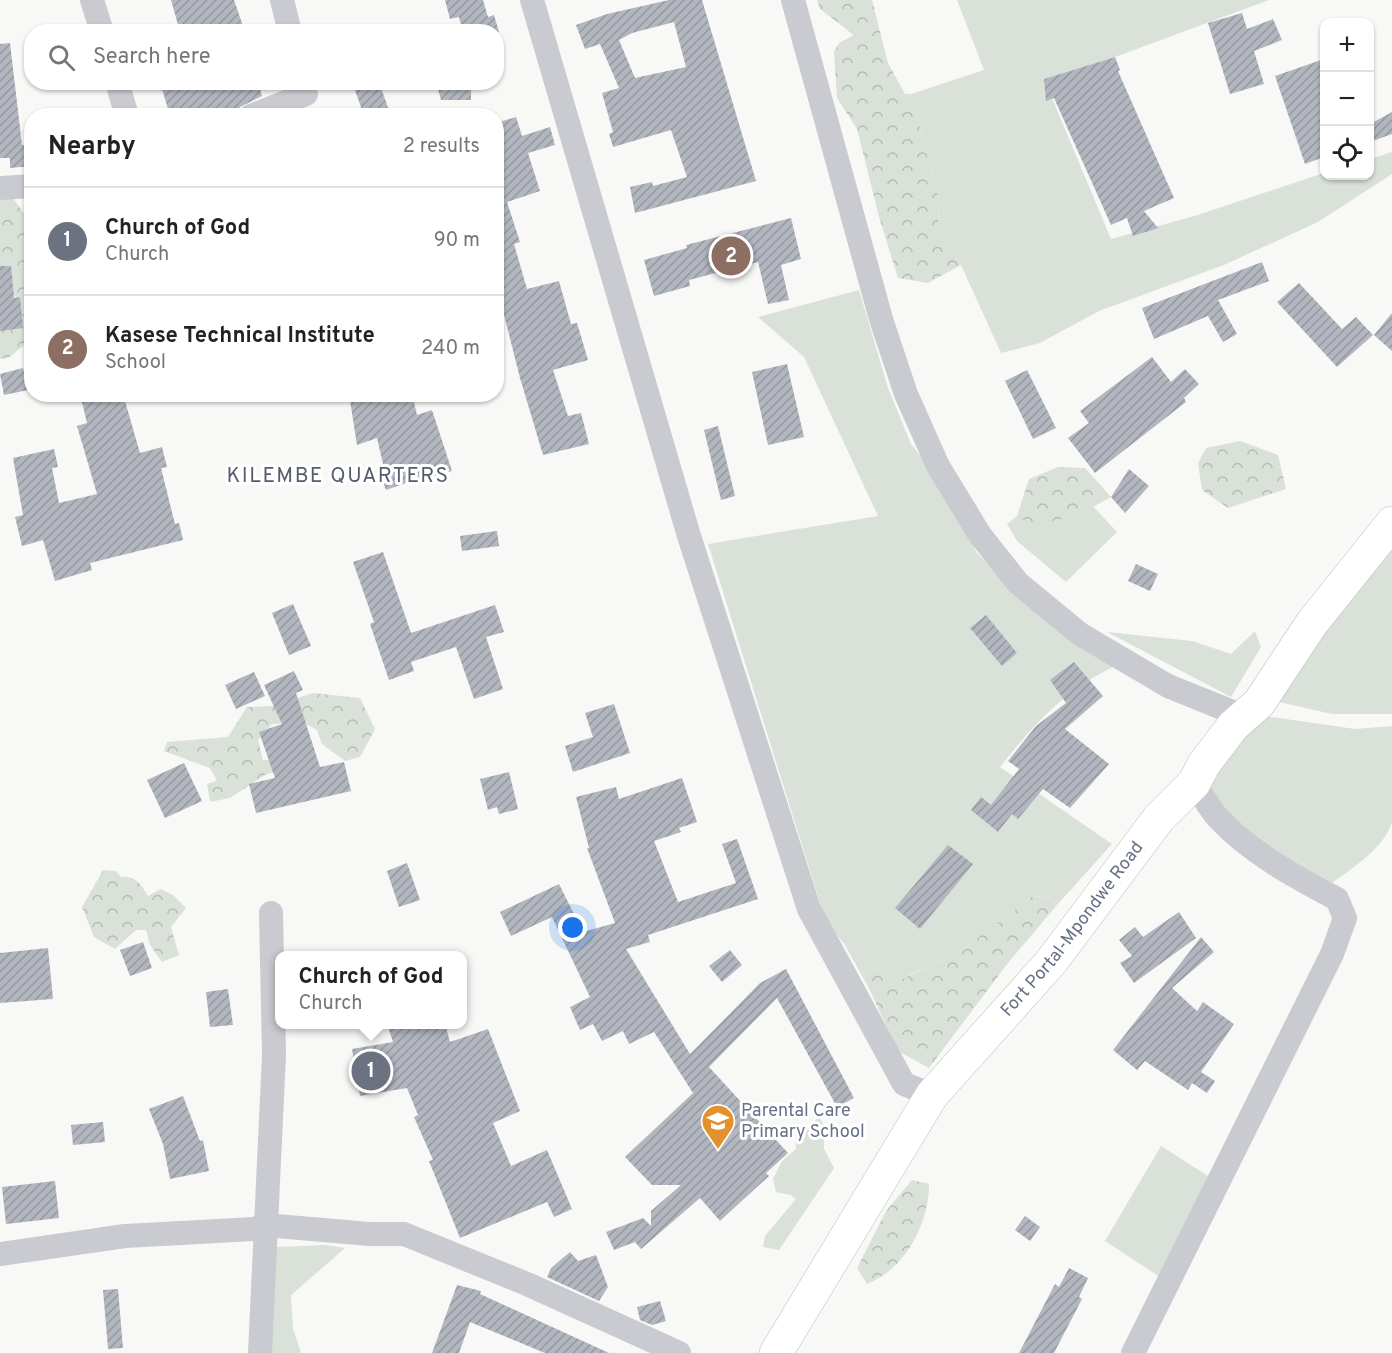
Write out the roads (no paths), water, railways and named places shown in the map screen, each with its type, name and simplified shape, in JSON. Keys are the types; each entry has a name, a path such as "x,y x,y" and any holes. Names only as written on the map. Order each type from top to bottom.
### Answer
{"highway":[{"name":"Fort Portal-Mpondwe Road","path":"776,1353 932,1095 1051,962 1159,818 1194,783 1204,764 1233,726 1251,712 1312,623 1392,523"}],"street":[{"path":"92,0 100,24"},
{"path":"282,0 288,24"},
{"path":"532,0 689,536 809,909 904,1084 932,1095"},
{"path":"793,0 881,319 906,394 938,466 980,535 1018,583 1080,634 1168,687 1235,713 1251,712"},
{"path":"119,90 125,108"},
{"path":"271,108 306,94 305,90"},
{"path":"0,188 24,186"},
{"path":"1133,1353 1332,954 1345,918 1337,899 1292,876 1218,817 1194,783"},
{"path":"260,1353 274,1054 271,913"},
{"path":"0,1254 125,1236 255,1229 265,1225 369,1234 404,1234 528,1284 679,1353"}],"place":[{"name":"Kasese Technical Institute","path":"731,256"},
{"name":"Church of God","path":"371,1071"},
{"name":"Parental Care Primary School","path":"718,1150"}],"district":[{"name":"KILEMBE QUARTERS","path":"338,476"}]}
